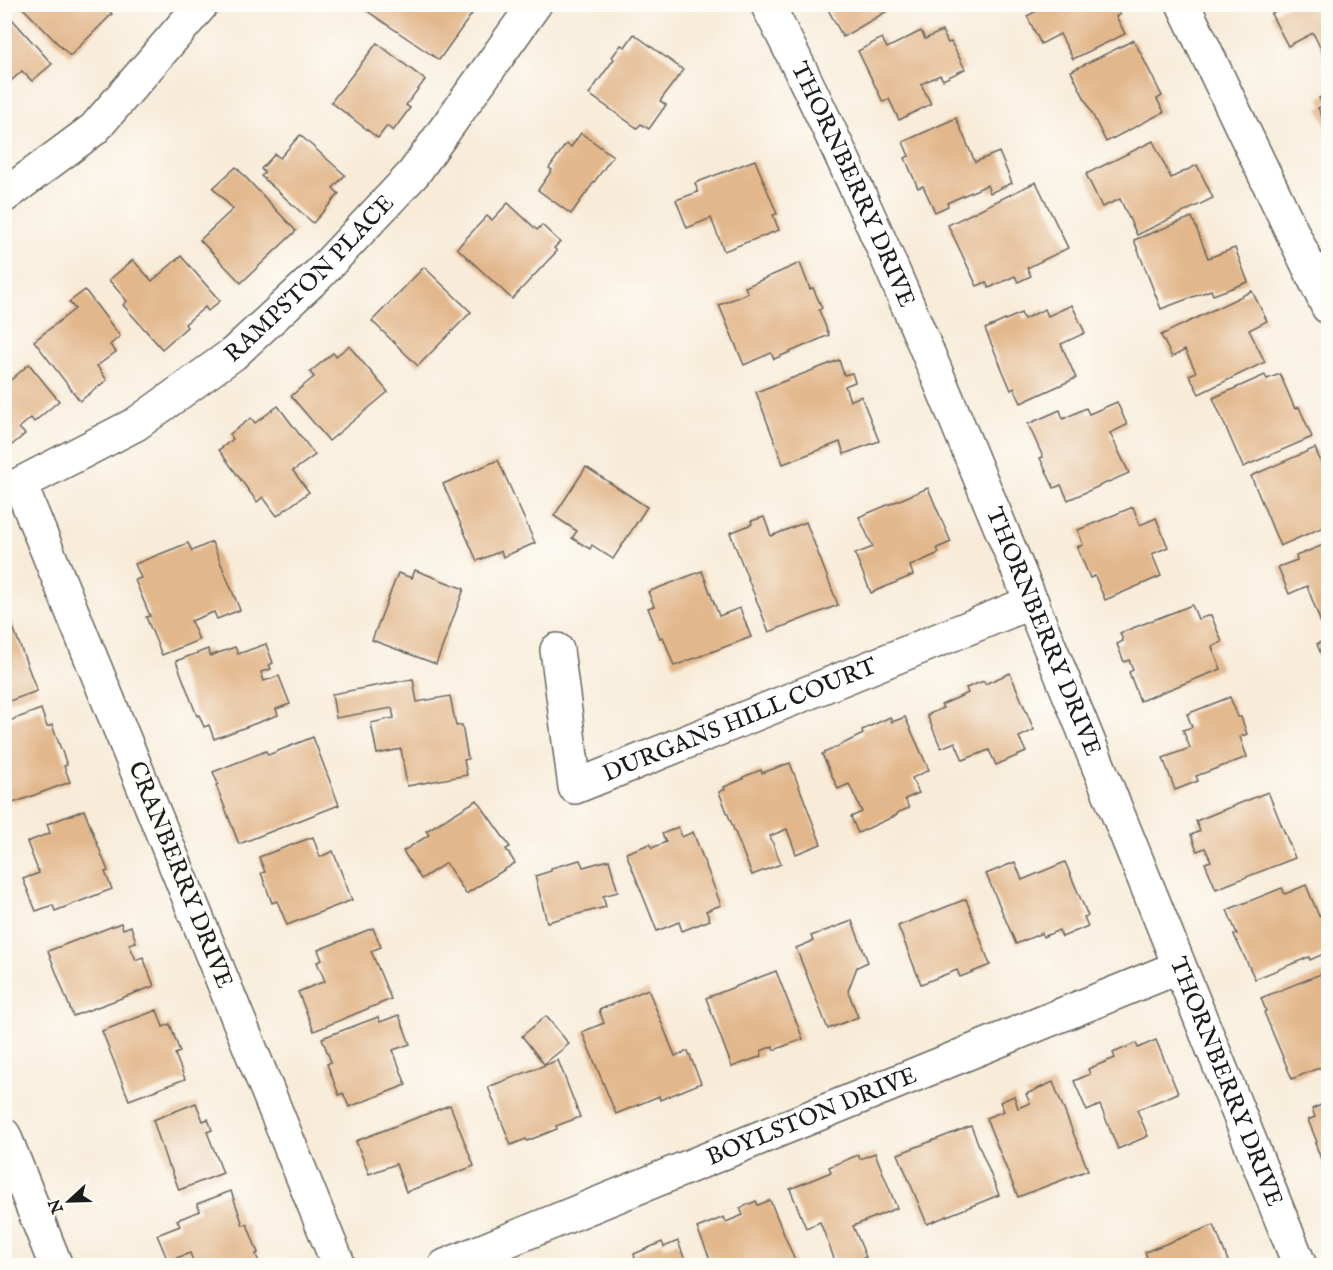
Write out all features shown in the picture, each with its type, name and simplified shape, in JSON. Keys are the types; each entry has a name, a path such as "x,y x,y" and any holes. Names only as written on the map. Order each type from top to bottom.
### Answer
{"street":[{"name":"RAMPSTON PLACE","path":"20,484 136,424 233,354 319,274 414,173 535,4"},
{"name":"THORNBERRY DRIVE","path":"767,4 899,282 1032,602 1300,1266"},
{"path":"1183,4 1329,307"},
{"path":"4,196 94,129 199,5"},
{"name":"CRANBERRY DRIVE","path":"20,484 339,1266"},
{"name":"DURGANS HILL COURT","path":"557,651 575,787 1032,602"},
{"name":"BOYLSTON DRIVE","path":"445,1266 1179,967"},
{"path":"4,1136 56,1266"}],"building":[{"path":"19,4 103,4 112,14 70,56"},
{"path":"357,4 479,4 439,60"},
{"path":"825,4 893,4 894,7 843,37"},
{"path":"1050,4 1115,4 1120,15 1116,16 1125,34 1073,59 1060,34 1041,44 1027,16"},
{"path":"1288,5 1328,5 1328,63 1313,33 1288,46 1271,14"},
{"path":"4,10 52,64 32,81 22,71 4,87"},
{"path":"921,31 925,39 942,31 948,43 951,42 965,69 943,80 940,75 921,84 931,104 899,120 889,99 883,102 858,51 882,38 887,48"},
{"path":"634,34 683,70 660,101 666,105 649,129 641,124 637,128 589,94 621,45 625,47"},
{"path":"1134,40 1162,96 1157,99 1164,112 1106,142 1071,71"},
{"path":"377,43 425,80 406,105 410,108 393,131 387,126 378,138 331,102"},
{"path":"1328,93 1328,130 1318,108 1323,106 1319,98"},
{"path":"956,118 975,162 999,152 1012,183 990,193 987,185 947,203 948,206 935,212 923,186 918,188 905,158 909,156 903,142"},
{"path":"581,133 613,156 571,214 538,190 552,170 549,168 566,144 571,147"},
{"path":"300,135 345,175 333,188 339,194 313,223 261,176 265,173 261,169 275,154 280,158"},
{"path":"1153,141 1171,178 1197,165 1213,198 1137,235 1120,199 1102,207 1086,174"},
{"path":"755,160 777,214 773,215 779,230 724,251 711,218 687,228 676,200 698,192 695,183"},
{"path":"236,167 296,231 241,283 200,240 233,209 213,188"},
{"path":"1036,182 1068,248 1027,268 1031,276 1018,282 1015,276 989,288 986,282 977,286 948,225"},
{"path":"508,203 537,230 542,225 560,242 554,248 557,251 512,299 457,248 487,216 492,220"},
{"path":"1192,217 1208,258 1235,248 1248,282 1213,295 1211,290 1161,309 1134,240"},
{"path":"181,256 220,301 208,311 205,307 185,324 187,327 162,349 123,305 127,301 109,280 133,260 152,281"},
{"path":"800,263 810,289 813,288 822,308 819,310 829,335 774,359 771,353 744,365 719,305 748,293 745,287"},
{"path":"424,267 471,312 418,366 372,321"},
{"path":"85,290 120,336 110,345 116,352 97,366 107,380 80,401 34,341 75,309 69,302"},
{"path":"1252,291 1267,321 1249,330 1265,362 1199,394 1189,375 1196,372 1185,350 1172,357 1161,335"},
{"path":"1072,305 1085,333 1061,344 1076,378 1021,403 1014,388 1011,390 985,329 1021,313 1024,319 1045,309 1048,316"},
{"path":"349,346 388,392 329,441 291,396 314,377 310,372 333,353 336,356"},
{"path":"839,360 844,375 852,373 855,382 845,386 850,401 861,396 879,441 844,454 840,442 783,464 756,392"},
{"path":"29,364 59,401 34,422 31,418 19,428 25,434 12,445 6,438 4,440 4,386"},
{"path":"1280,374 1295,409 1299,407 1312,437 1243,467 1213,398 1265,375 1267,379"},
{"path":"1117,402 1127,425 1110,433 1129,473 1068,500 1061,485 1054,488 1028,424 1060,410 1063,419 1086,408 1089,414"},
{"path":"278,406 315,455 293,471 309,492 277,516 263,497 257,502 219,450 233,439 230,434 251,418 255,423"},
{"path":"1315,448 1328,479 1328,525 1280,546 1251,476"},
{"path":"498,460 535,543 503,557 501,551 477,561 443,484"},
{"path":"586,467 647,507 613,559 592,545 590,549 572,538 577,531 554,516"},
{"path":"928,488 951,542 937,548 939,553 910,566 913,575 871,593 855,554 873,547 859,517"},
{"path":"1133,507 1140,525 1156,518 1168,547 1152,554 1161,576 1105,600 1095,576 1090,578 1077,547 1083,545 1078,530"},
{"path":"764,517 771,536 806,522 838,605 769,632 730,533 752,524 751,521"},
{"path":"212,542 240,610 217,619 214,612 191,621 199,640 162,655 146,617 150,616 135,580 141,578 135,564 188,543 192,551"},
{"path":"1328,543 1328,620 1321,623 1307,586 1289,594 1278,567 1297,560 1296,556"},
{"path":"415,570 464,589 436,664 372,640 398,573 412,578"},
{"path":"702,571 719,616 740,608 751,637 674,666 663,637 660,638 648,608 654,606 648,592"},
{"path":"1192,605 1198,619 1211,615 1222,642 1212,647 1221,669 1140,701 1129,672 1133,670 1129,660 1124,662 1117,644 1123,641 1120,633"},
{"path":"10,619 37,691 4,703 4,621"},
{"path":"1328,639 1328,672 1317,644"},
{"path":"266,644 273,663 269,665 271,669 261,672 264,681 279,676 290,704 276,709 278,715 214,739 209,725 204,727 199,715 197,716 176,661 208,649 210,656 235,647 238,654"},
{"path":"1010,673 1034,730 1019,737 1026,752 996,765 989,750 963,760 955,742 941,748 927,715 943,708 941,705 968,693 966,688 984,681 985,684"},
{"path":"413,679 417,702 450,696 456,726 462,725 468,759 464,760 467,775 407,786 401,749 377,754 371,723 394,718 392,708 336,718 332,694"},
{"path":"1230,697 1247,734 1240,737 1247,757 1196,776 1198,781 1175,790 1163,758 1190,748 1183,730 1192,727 1187,714"},
{"path":"41,709 47,727 52,725 67,765 64,766 70,782 13,803 4,779 4,723"},
{"path":"890,717 892,722 905,717 929,770 912,778 919,793 905,799 909,808 858,833 851,817 862,812 849,784 838,789 822,754 863,734 862,730"},
{"path":"313,737 339,805 239,844 213,772 266,751 268,755"},
{"path":"790,763 821,844 796,854 787,829 770,836 781,864 752,875 719,792 743,777"},
{"path":"1268,792 1295,858 1216,889 1205,863 1211,861 1205,848 1197,851 1191,835 1200,831 1196,821"},
{"path":"477,800 510,847 506,849 515,863 466,894 446,863 421,879 403,851 429,835 426,831"},
{"path":"84,810 108,871 105,872 112,889 55,911 53,905 36,911 23,879 39,873 27,842 50,833 47,824"},
{"path":"678,827 682,837 693,832 721,905 706,911 710,920 682,931 679,922 657,931 626,853 650,844 652,848 666,842 662,834"},
{"path":"313,837 320,857 333,851 352,900 287,925 277,901 272,903 261,873 265,872 259,857"},
{"path":"580,860 583,867 609,860 618,892 603,896 606,907 547,922 535,876 551,871 551,868"},
{"path":"1015,862 1022,880 1065,862 1088,916 1084,917 1088,926 1062,937 1059,930 1043,937 1042,933 1016,944 986,874"},
{"path":"1306,885 1319,916 1325,913 1328,920 1328,952 1310,960 1309,957 1255,979 1234,935 1237,934 1227,910 1282,888 1285,894"},
{"path":"966,899 990,965 960,977 957,970 921,984 898,926"},
{"path":"852,921 868,962 857,967 848,991 858,1017 828,1029 796,948 813,941 811,936"},
{"path":"121,923 123,929 131,926 136,942 129,944 136,960 143,957 154,986 73,1016 48,951"},
{"path":"373,928 381,947 371,951 391,999 314,1031 298,992 325,981 317,962 322,960 318,950"},
{"path":"776,971 803,1039 774,1050 773,1046 761,1051 762,1056 732,1067 706,998"},
{"path":"1328,971 1328,1048 1321,1052 1326,1065 1292,1079 1264,1012 1266,1011 1261,998"},
{"path":"648,989 675,1056 688,1051 701,1083 660,1100 659,1096 616,1114 582,1032 604,1023 599,1010"},
{"path":"157,1010 163,1027 170,1024 180,1052 175,1054 185,1079 129,1100 102,1031"},
{"path":"399,1015 410,1044 393,1050 406,1085 349,1107 343,1093 339,1095 327,1064 331,1062 322,1038 378,1017 380,1022"},
{"path":"546,1016 569,1044 544,1064 522,1036"},
{"path":"1156,1040 1178,1093 1137,1110 1148,1136 1118,1149 1100,1105 1087,1111 1074,1081 1090,1074 1088,1069 1115,1058 1113,1053 1136,1043 1138,1048"},
{"path":"558,1060 580,1117 556,1126 557,1129 511,1145 488,1087"},
{"path":"1053,1082 1088,1170 1018,1197 986,1118 1004,1111 1000,1102 1014,1096 1018,1108 1030,1103 1026,1094"},
{"path":"1328,1102 1328,1168 1325,1169 1308,1120 1315,1117 1312,1109"},
{"path":"196,1103 203,1121 208,1119 212,1130 207,1132 223,1173 179,1190 170,1166 168,1166 153,1120"},
{"path":"450,1105 474,1166 406,1192 396,1164 369,1174 356,1141"},
{"path":"971,1126 999,1195 927,1224 898,1154"},
{"path":"875,1153 897,1208 853,1226 866,1257 846,1266 837,1266 820,1222 806,1228 790,1189 831,1172 829,1167 858,1155 860,1159"},
{"path":"231,1191 243,1225 247,1224 258,1253 256,1254 260,1266 195,1266 190,1253 168,1261 157,1235 180,1226 177,1220 200,1211 197,1204"},
{"path":"770,1200 797,1266 713,1266 697,1228 724,1217 726,1222 743,1215 740,1208 756,1201 758,1205"},
{"path":"1214,1225 1230,1266 1150,1266 1145,1252"},
{"path":"678,1241 687,1266 618,1266 635,1258 634,1254 662,1242 664,1247"}]}
